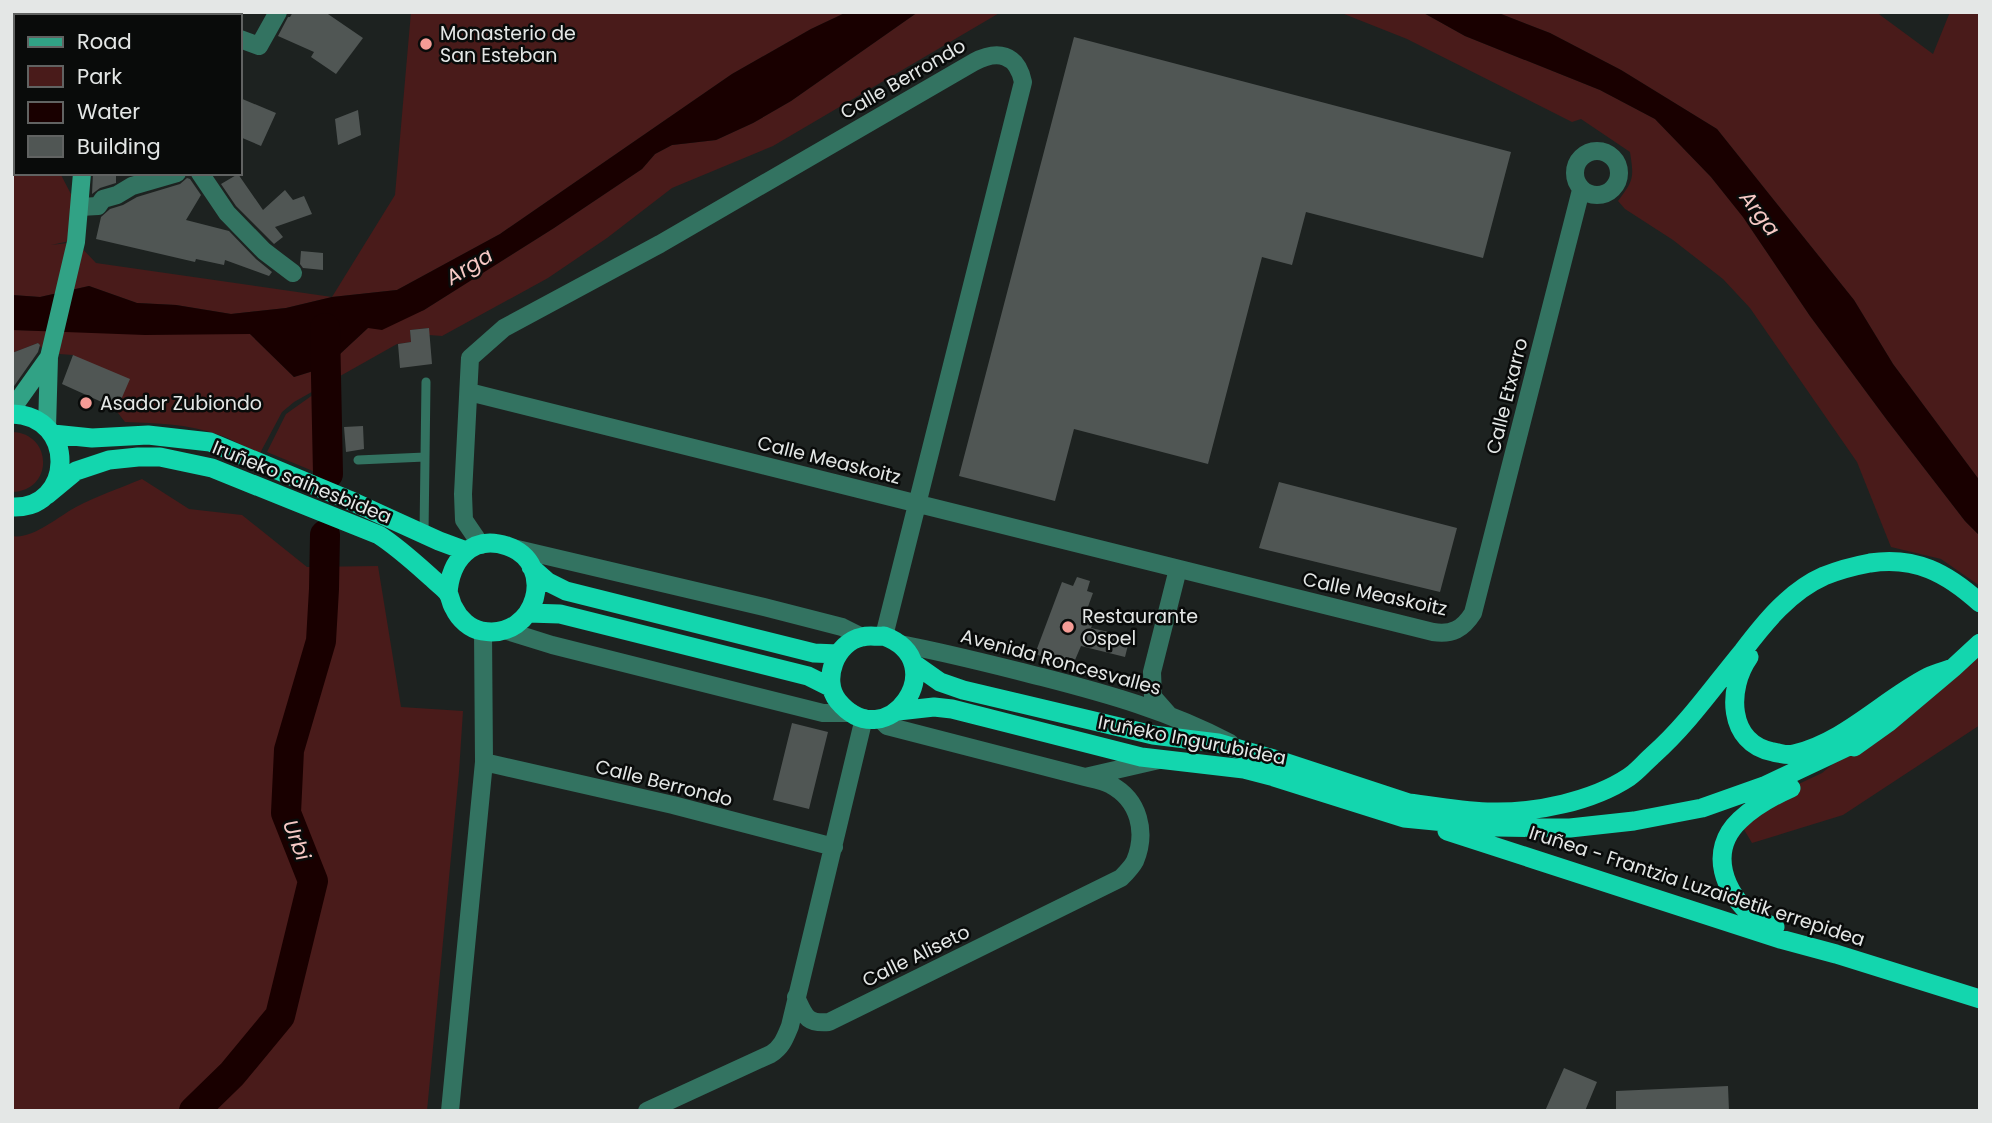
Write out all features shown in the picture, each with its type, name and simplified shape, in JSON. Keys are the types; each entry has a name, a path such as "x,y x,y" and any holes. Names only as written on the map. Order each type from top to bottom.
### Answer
{"highway":[{"name":"Iruñeko saihesbidea","path":"12,412 36,419 50,431 92,438 148,435 210,442 424,534 473,548"},
{"path":"47,495 61,466 60,449 50,431"},
{"name":"Iruñeko saihesbidea","path":"12,508 34,503 76,471 109,460 160,457 212,468 379,535 401,549 449,594"},
{"path":"531,567 536,582 535,598 528,613 518,624 504,630 482,631 461,619 453,607 449,594 453,567 473,548 491,544 512,548 548,582 566,591 814,653 838,654"},
{"path":"1406,810 1492,812 1537,808 1577,801 1621,781 1671,739 1766,621 1795,595 1822,577 1849,567 1881,562 1911,563 1937,571 1980,603"},
{"path":"1953,668 1929,677 1824,744 1791,755 1764,750 1744,734 1738,723 1734,698 1744,665 1782,618 1808,596 1831,582 1885,569 1934,578 1964,589"},
{"path":"528,613 573,617 808,676 831,687"},
{"path":"862,637 892,640 908,653 913,663 915,681 909,698 873,715 841,705 831,687 833,666 838,654 848,643 862,637"},
{"path":"1836,954 1757,919 1734,897 1723,874 1722,850 1739,821 1767,799 1822,773 1889,722 1977,646"},
{"path":"913,663 940,682 963,690 1153,736 1218,743 1245,751"},
{"name":"Iruñeko Ingurubidea","path":"873,715 934,707 952,709 1142,757 1244,769 1406,810 1497,827 1570,828 1634,821 1702,808 1763,786 1864,739"},
{"name":"Iruñeko Ingurubidea","path":"1245,751 1406,810"},
{"name":"Iruñea - Frantzia Luzaidetik errepidea","path":"1406,810 1488,843 1780,939 1836,954 1978,1000"}],"main road":[{"path":"50,431 50,352 76,242 82,175"},
{"path":"12,412 50,352"}],"street":[{"path":"242,40 259,46 278,12"},
{"name":"Calle Berrondo","path":"473,548 464,520 463,494 470,358 504,328 660,244 974,62 994,54 1002,55 1018,67 1023,82 916,503 892,640"},
{"path":"80,207 98,206 103,199 132,186 170,175"},
{"path":"201,175 227,213 264,251 293,273"},
{"name":"Calle Etxarro","path":"1473,613 1581,190"},
{"name":"Calle Measkoitz","path":"469,392 1433,632 1444,634 1457,630 1463,627 1473,613"},
{"path":"512,548 808,618 842,627 862,637"},
{"path":"1168,714 1153,696 1152,672 1178,569"},
{"path":"504,630 552,645 822,713 873,715 887,726 1085,777 1161,760"},
{"path":"450,1111 484,762 482,631"},
{"name":"Avenida Roncesvalles","path":"892,640 1094,690 1195,724 1245,751"},
{"path":"647,1111 778,1050 784,1042 834,847 873,715"},
{"name":"Calle Berrondo","path":"484,762 834,847"},
{"name":"Calle Aliseto","path":"796,997 806,1017 816,1023 830,1021 1121,878 1134,863 1140,843 1141,829 1137,812 1125,795 1110,784 1085,777"}],"lane":[{"path":"424,534 426,382"},
{"path":"358,460 425,457"}],"green space":[{"path":"411,12 847,12 811,29 732,74 500,234 397,290 332,297 395,195"},
{"path":"918,12 1001,12 773,146 672,188 607,238 548,278 442,336 429,335 428,328 410,330 411,342 397,344 294,402 282,412 259,455 229,439 196,428 125,422 73,355 45,353 38,343 12,353 12,330 250,334 294,377 326,367 369,327 424,310 642,169 655,154 672,145 716,140 753,123 791,101"},
{"path":"1339,12 1422,12 1465,36 1600,90 1655,119 1711,177 1743,217 1810,316 1887,420 1965,521 1980,536 1980,586 1941,559 1891,547 1857,462 1750,308 1723,279 1673,240 1625,209 1618,201 1632,178 1630,152 1581,119 1572,122 1407,39"},
{"path":"1496,12 1876,12 1933,54 1950,12 1980,12 1980,481 1893,364 1854,300 1717,129 1621,70 1550,33"},
{"path":"12,127 14,175 61,175 73,198 70,241 51,245 76,242 96,263 332,297 286,308 231,314 176,305 137,303 89,286 40,297 12,295"},
{"path":"324,387 325,476 267,452 286,414"},
{"path":"12,432 25,435 35,442 41,451 43,462 41,473 35,482 26,489 12,492"},
{"path":"142,479 189,509 242,515 307,567 378,566 401,707 463,711 427,1111 12,1111 12,536 37,531 84,503"},
{"path":"1980,643 1980,725 1843,815 1752,843 1739,821 1767,799 1822,773"}],"water":[{"name":"Arga","path":"847,12 918,12 791,101 753,123 716,140 672,145 655,154 642,169 424,310 382,330 368,328 326,367 294,377 250,334 145,335 12,330 12,295 40,297 89,286 137,303 176,305 231,314 286,308 332,297 397,290 500,234 732,74 811,29"},
{"name":"Arga","path":"1422,12 1496,12 1550,33 1621,70 1717,129 1854,300 1893,364 1980,481 1980,536 1965,521 1887,420 1810,316 1743,217 1711,177 1655,119 1600,90 1465,36"}],"building":[{"path":"293,12 325,12 363,38 336,74 311,57 314,52 278,36"},
{"path":"1074,37 1511,152 1483,258 1306,212 1292,265 1262,257 1208,464 1074,429 1055,501 959,476"},
{"path":"242,99 276,113 261,146 242,138"},
{"path":"358,110 361,135 338,145 335,119"},
{"path":"93,175 116,175 116,183 100,188 92,194"},
{"path":"239,175 263,210 285,190 293,200 304,196 312,214 275,227 283,237 274,244 236,206 221,184"},
{"path":"187,178 201,195 186,220 229,231 272,272 269,276 225,260 224,265 196,259 195,262 96,239 101,217 110,209 137,197 180,184"},
{"path":"301,251 323,253 323,270 303,268 300,264"},
{"path":"429,328 432,364 400,368 398,344 411,342 410,330"},
{"path":"38,343 38,352 12,389 12,353"},
{"path":"73,355 130,379 117,409 62,384"},
{"path":"363,426 364,449 346,452 344,427"},
{"path":"1279,482 1457,528 1440,592 1259,548"},
{"name":"Restaurante Ospel","path":"1077,577 1090,581 1087,591 1093,593 1085,615 1095,618 1091,628 1130,637 1125,657 1081,646 1069,666 1035,654 1062,582 1073,586"},
{"path":"792,723 828,732 809,809 773,800"},
{"path":"1564,1068 1597,1082 1585,1111 1545,1111"},
{"path":"1728,1086 1729,1111 1616,1111 1616,1091"}],"waterway":[{"name":"Urbi","path":"325,328 328,474"},
{"name":"Urbi","path":"194,1111 232,1074 280,1016 313,881 286,813 289,750 321,641 325,535"}],"place":[{"name":"Monasterio de San Esteban","path":"426,44"},
{"name":"Asador Zubiondo","path":"86,403"},
{"name":"Restaurante Ospel","path":"1068,627"}]}
